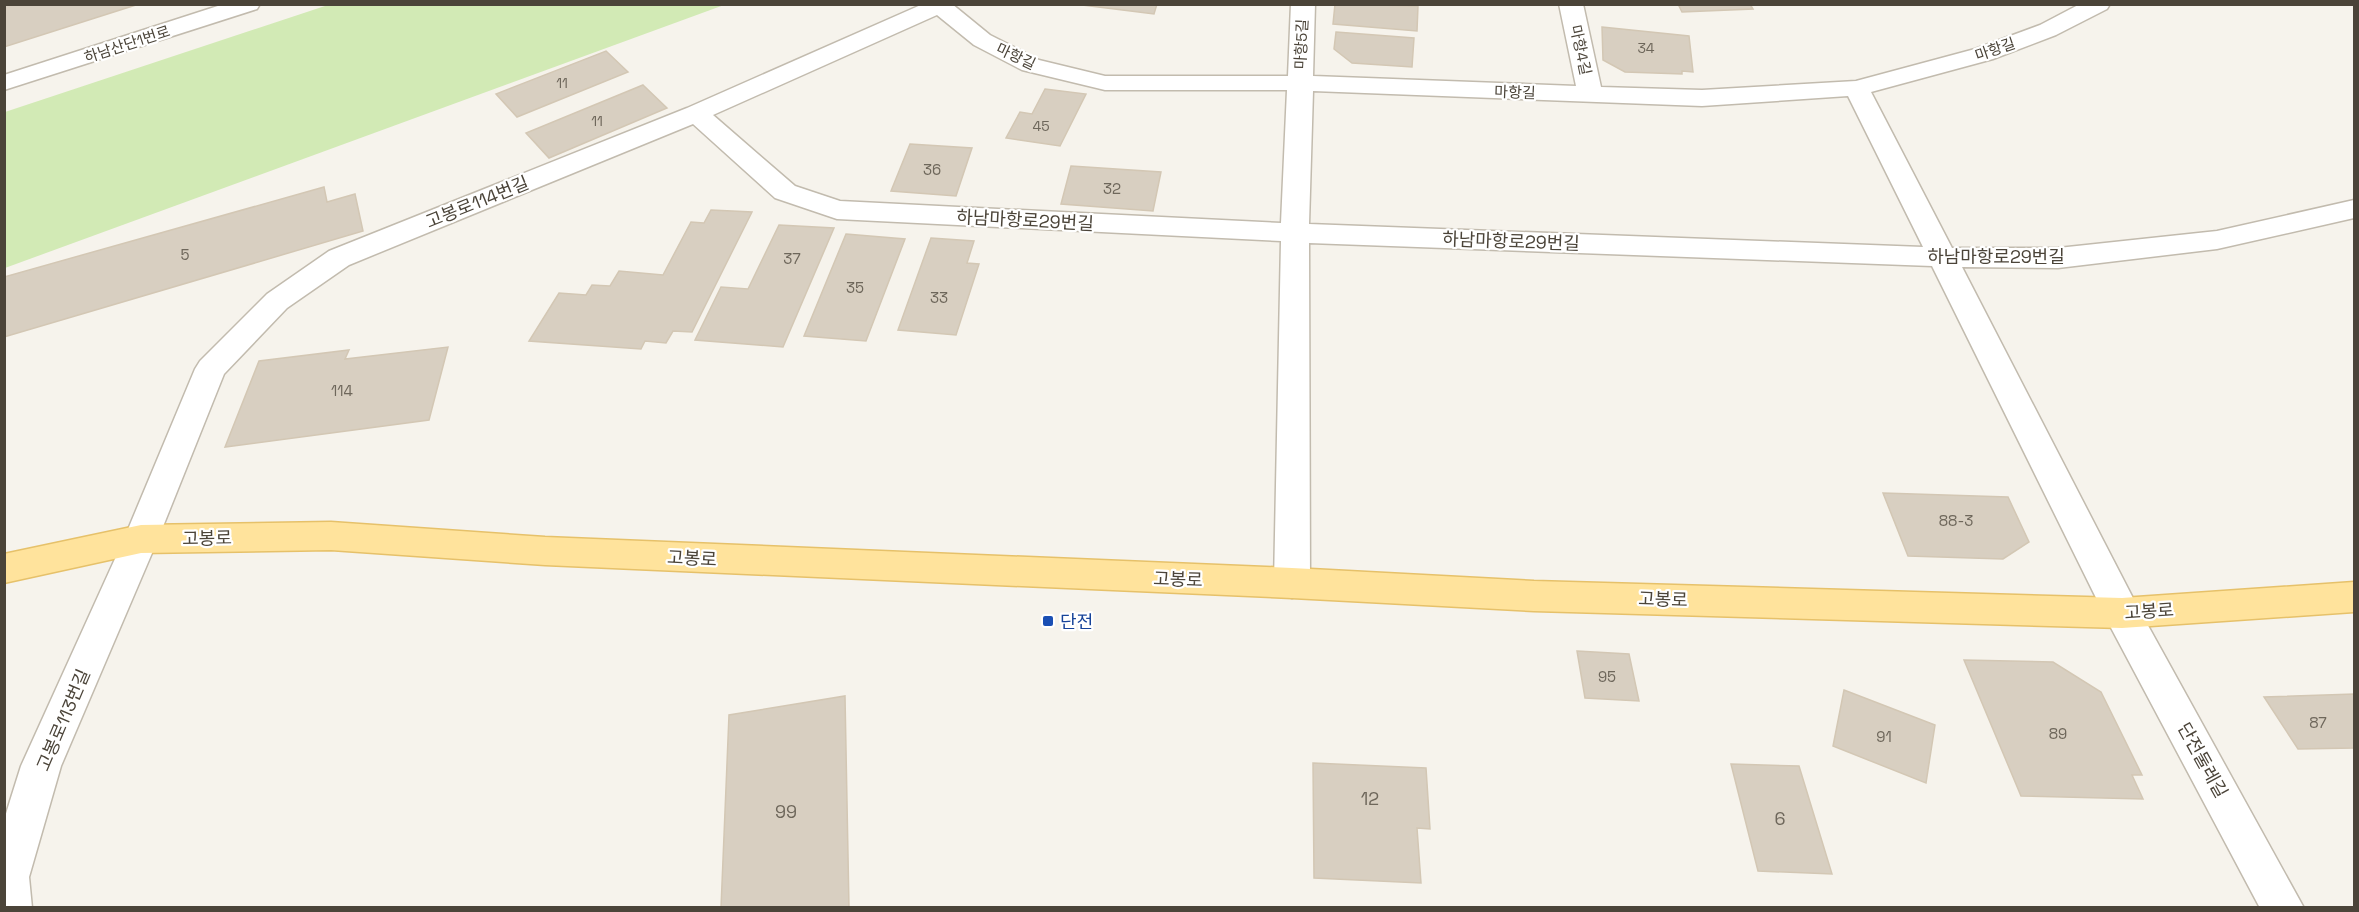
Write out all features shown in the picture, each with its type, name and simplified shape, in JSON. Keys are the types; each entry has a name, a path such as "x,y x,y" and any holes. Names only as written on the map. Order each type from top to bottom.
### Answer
{"main road":[{"name":"고봉로","path":"4,569 141,539 331,536 545,551 1546,596 2122,613 2355,597"}],"street":[{"name":"하남산단1번로","path":"4,83 249,4"},
{"name":"마항5길","path":"1292,583 1295,233 1303,4"},
{"name":"마항4길","path":"1571,4 1590,95"},
{"name":"마항길","path":"938,5 982,40 1031,65 1105,83 1299,83 1702,98 1857,88 1984,54 2048,30 2099,4"},
{"name":"고봉로114번길","path":"141,539 211,369 278,301 339,258 696,113 938,5"},
{"name":"단전둘레길","path":"1857,88 2122,613 2283,908"},
{"name":"하남마항로29번길","path":"696,113 785,192 837,210 1295,233 1944,257 2058,258 2206,242 2355,209"},
{"name":"고봉로113번길","path":"10,908 8,876 41,766 141,539"}],"green space":[{"path":"328,5 724,5 5,268 5,112"}],"building":[{"path":"4,4 139,4 4,47"},
{"path":"1074,4 1157,4 1154,14"},
{"path":"1335,4 1418,6 1417,31 1333,24"},
{"path":"1678,4 1750,4 1753,9 1682,12"},
{"path":"1602,27 1689,36 1693,72 1682,71 1682,74 1625,72 1603,60"},
{"path":"1336,32 1414,38 1412,67 1352,63 1334,49"},
{"path":"606,51 628,72 517,117 496,94"},
{"path":"643,85 667,108 549,158 526,133"},
{"path":"1045,89 1086,94 1060,146 1006,138 1020,112 1032,114"},
{"path":"910,144 972,148 956,196 891,191"},
{"path":"1071,166 1161,172 1153,211 1061,204"},
{"path":"324,187 327,202 355,194 363,231 4,337 4,277"},
{"path":"711,210 752,212 692,332 673,331 666,343 645,341 641,349 529,341 559,293 586,295 592,285 610,286 619,271 663,275 691,222 704,223"},
{"path":"779,225 834,228 783,347 695,340 721,287 748,289"},
{"path":"846,234 905,239 866,341 804,336"},
{"path":"931,238 974,241 967,263 979,264 956,335 898,330"},
{"path":"448,347 429,420 225,447 259,361 349,350 345,359"},
{"path":"1883,493 2008,497 2029,542 2003,559 1908,556"},
{"path":"1577,651 1629,654 1639,701 1585,698"},
{"path":"1964,660 2053,662 2101,692 2142,775 2132,775 2143,799 2021,796"},
{"path":"1844,690 1935,725 1926,783 1833,746"},
{"path":"2354,694 2354,748 2298,749 2264,697"},
{"path":"845,696 849,908 721,908 729,715"},
{"path":"1313,763 1426,768 1430,829 1417,828 1421,883 1314,878"},
{"path":"1731,764 1799,766 1832,874 1758,871"}],"place":[{"name":"단전","path":"1048,621"}]}
